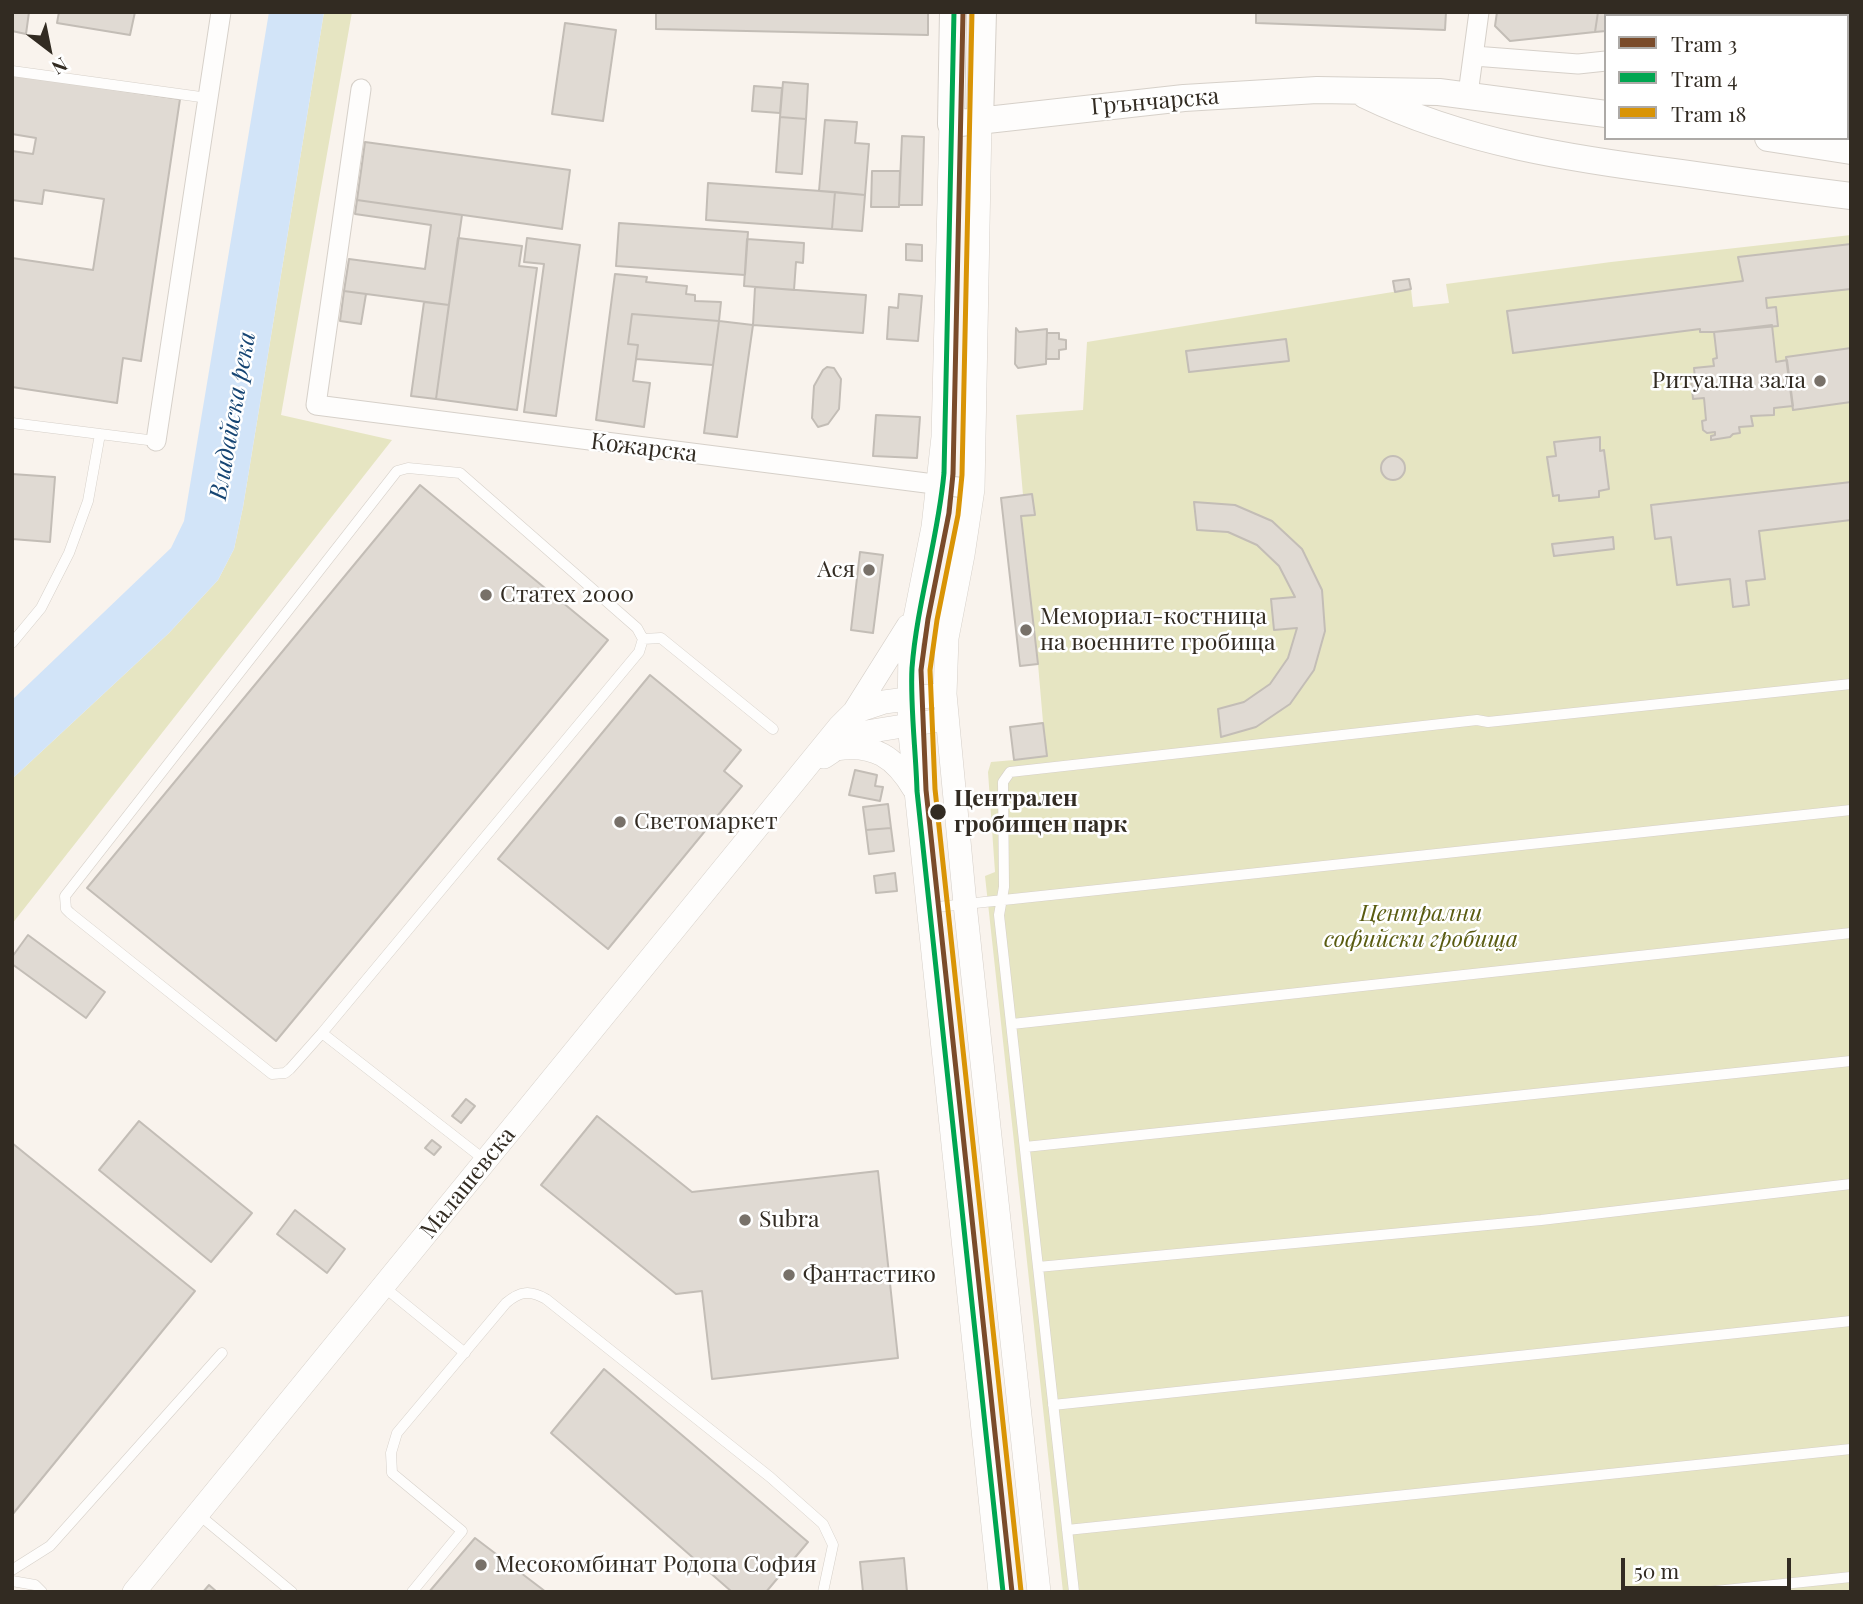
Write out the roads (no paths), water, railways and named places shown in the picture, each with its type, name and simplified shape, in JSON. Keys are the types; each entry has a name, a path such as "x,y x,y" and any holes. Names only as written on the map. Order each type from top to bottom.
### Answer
{"main road":[{"path":"951,124 953,12"},
{"path":"980,121 983,12"},
{"name":"Грънчарска","path":"951,124 1184,98 1317,90 1406,90 1468,94 1604,114"},
{"path":"1360,92 1402,113 1440,126 1528,149 1592,162 1851,196"},
{"path":"1782,140 1851,150"}],"street":[{"path":"156,442 222,12"},
{"path":"1468,94 1479,12"},
{"path":"1474,55 1578,64 1604,61"},
{"name":"Кожарска","path":"361,89 316,405 973,489"},
{"path":"980,121 973,489 947,638 944,694 1039,1592"},
{"path":"951,124 946,371 939,485 910,643 909,724 1000,1592"},
{"name":"Малашевска","path":"134,1592 839,727 854,712 915,614"},
{"path":"854,712 884,702 944,694"},
{"name":"Малашевска","path":"802,774 860,733 946,719"},
{"path":"833,750 850,747 880,753 897,765 915,791"}],"lane":[{"path":"12,71 208,98"},
{"path":"12,423 156,442"},
{"path":"12,643 41,608 69,553 88,502 100,434"},
{"path":"408,468 460,472 638,628 643,639 639,652 322,1033 285,1073 272,1074 70,913 66,909 65,896 394,474 400,469 408,468"},
{"path":"643,639 661,638 773,729"},
{"path":"1073,1592 999,915 1004,887 1003,782 1010,772 1477,720 1488,722 1851,684"},
{"path":"928,908 1851,810"},
{"path":"1012,1024 1851,933"},
{"path":"322,1033 486,1161"},
{"path":"1025,1147 1851,1060"},
{"path":"1038,1267 1541,1220 1851,1184"},
{"path":"383,1287 465,1353"},
{"path":"412,1592 462,1531 393,1473 391,1453 397,1433 515,1295 526,1292 536,1293 546,1299 770,1478 823,1524 833,1545 823,1592"},
{"path":"1053,1405 1851,1321"},
{"path":"12,1570 51,1546 222,1353"},
{"path":"1067,1530 1851,1449"},
{"path":"198,1514 292,1592"},
{"path":"1706,1592 1851,1577"},
{"path":"12,1581 35,1585 42,1592"}],"water":[{"name":"Владайска река","path":"269,12 324,12 234,549 218,580 169,633 12,779 12,700 171,548 184,521"}],"tram line":[{"name":"4","path":"954,12 944,473 915,644 912,697 917,791 1003,1592"},
{"name":"3","path":"963,12 953,474 949,513 921,670 926,790 1012,1592"},
{"name":"18","path":"972,12 962,475 958,515 930,670 935,789 1021,1591"}],"place":[{"name":"Ритуална зала","path":"1820,381"},
{"name":"Ася","path":"869,570"},
{"name":"Статех 2000","path":"486,595"},
{"name":"Мемориал-костница на военните гробища","path":"1026,630"},
{"name":"Централен гробищен парк","path":"938,812"},
{"name":"Светомаркет","path":"620,822"},
{"name":"Subra","path":"745,1220"},
{"name":"Фантастико","path":"789,1275"},
{"name":"Месокомбинат Родопа София","path":"481,1565"}],"park label":[{"name":"Централни софийски гробища","path":"1421,927"}]}
